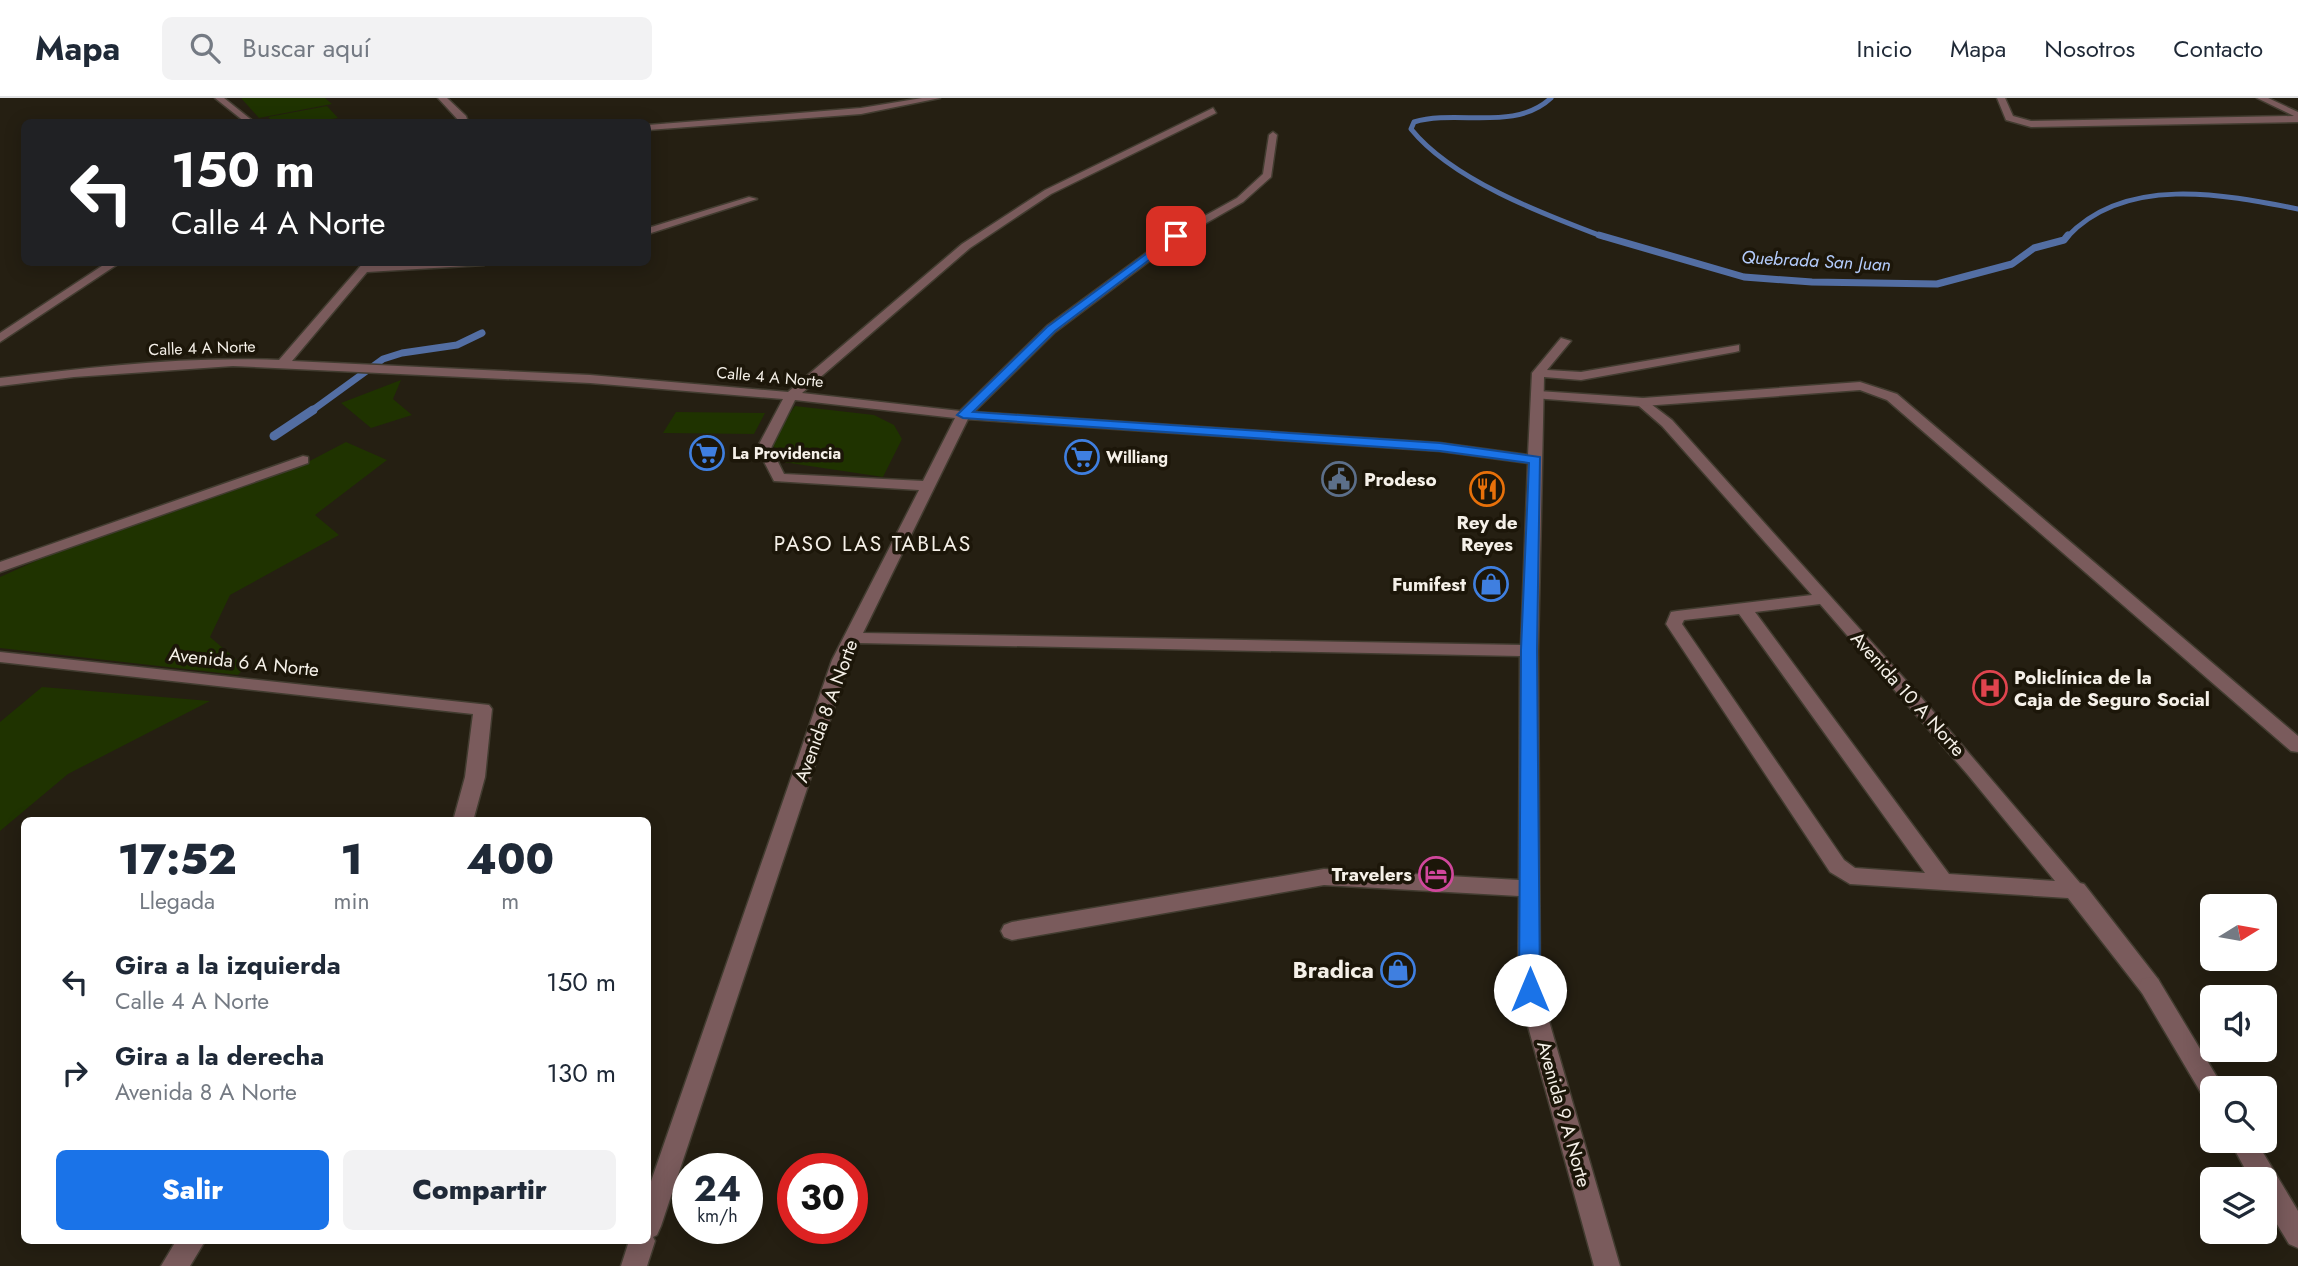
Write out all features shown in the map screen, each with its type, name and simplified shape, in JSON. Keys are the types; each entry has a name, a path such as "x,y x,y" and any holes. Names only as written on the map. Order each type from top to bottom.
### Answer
{"street":[{"path":"219,98 246,119"},
{"path":"442,98 463,119"},
{"path":"651,128 861,111 936,98"},
{"path":"2001,98 2009,118 2031,124 2298,117"},
{"path":"2261,98 2298,117"},
{"path":"928,486 779,478 764,448 791,396 966,246 1048,192 1213,111"},
{"name":"Avenida 8 A Norte","path":"651,1217 841,660 963,415 1051,329 1099,291 1176,236 1240,200 1268,175 1273,135"},
{"path":"651,231 752,199"},
{"path":"0,338 110,266"},
{"path":"282,365 368,266"},
{"path":"1538,373 1565,341"},
{"path":"1538,373 1581,376 1735,348"},
{"name":"Calle 4 A Norte","path":"0,382 74,373 233,362 590,379 791,396 963,415 1440,447 1536,460"},
{"name":"Avenida 9 A Norte","path":"1538,373 1529,650 1530,990 1607,1266"},
{"path":"1538,395 1643,402 1860,386 1877,390 1892,397 2298,746"},
{"name":"Avenida 10 A Norte","path":"1643,402 1667,423 1929,715 2077,890 2150,986 2204,1076"},
{"path":"0,567 303,460"},
{"path":"1824,599 1677,616 1674,624 1837,866 1850,876 2077,890"},
{"path":"1744,609 1942,880"},
{"path":"853,638 1529,650"},
{"name":"Avenida 6 A Norte","path":"0,657 483,709 475,777 464,817"},
{"path":"1012,931 1324,877 1530,889"},
{"path":"2249,1153 2298,1235"},
{"path":"174,1266 190,1244"},
{"path":"634,1266 641,1244"}],"green space":[{"path":"241,98 325,98 332,104 259,118"},
{"path":"327,106 338,118 270,119 268,117"},
{"path":"401,380 393,399 412,415 371,428 341,403"},
{"name":"PASO LAS TABLAS","path":"795,406 874,415 894,425 902,439 883,477 783,462 771,442"},
{"path":"676,412 765,413 754,434 663,433"},
{"path":"346,442 387,460 315,515 339,535 230,595 210,637 245,667 238,675 0,648 0,577 69,546 304,464"},
{"path":"42,687 210,701 68,774 0,831 0,722"}],"waterway":[{"name":"Quebrada San Juan","path":"1551,98 1537,108 1520,114 1431,119 1414,122 1411,129 1429,147 1474,180 1554,218 1604,237"},
{"name":"Quebrada San Juan","path":"2067,237 2090,217 2117,204 2146,197 2207,195 2298,209"},
{"name":"Quebrada San Juan","path":"1599,235 1744,277 1812,282 1937,284 2012,264 2034,248 2064,240 2068,235"},
{"path":"310,412 383,359 402,353 457,345 482,333"},
{"path":"274,436 310,412"}],"place":[{"name":"La Providencia","path":"707,453"},
{"name":"Williang","path":"1082,457"},
{"name":"Prodeso","path":"1339,479"},
{"name":"Rey de Reyes","path":"1487,489"},
{"name":"Fumifest","path":"1491,584"},
{"name":"Policlínica de la Caja de Seguro Social","path":"1990,688"},
{"name":"Travelers","path":"1436,874"},
{"name":"Bradica","path":"1398,970"}],"district":[{"name":"PASO LAS TABLAS","path":"873,544"}],"route":[{"path":"1176,236 1051,329 963,415 1440,447 1536,460 1529,650 1530,990"}]}
